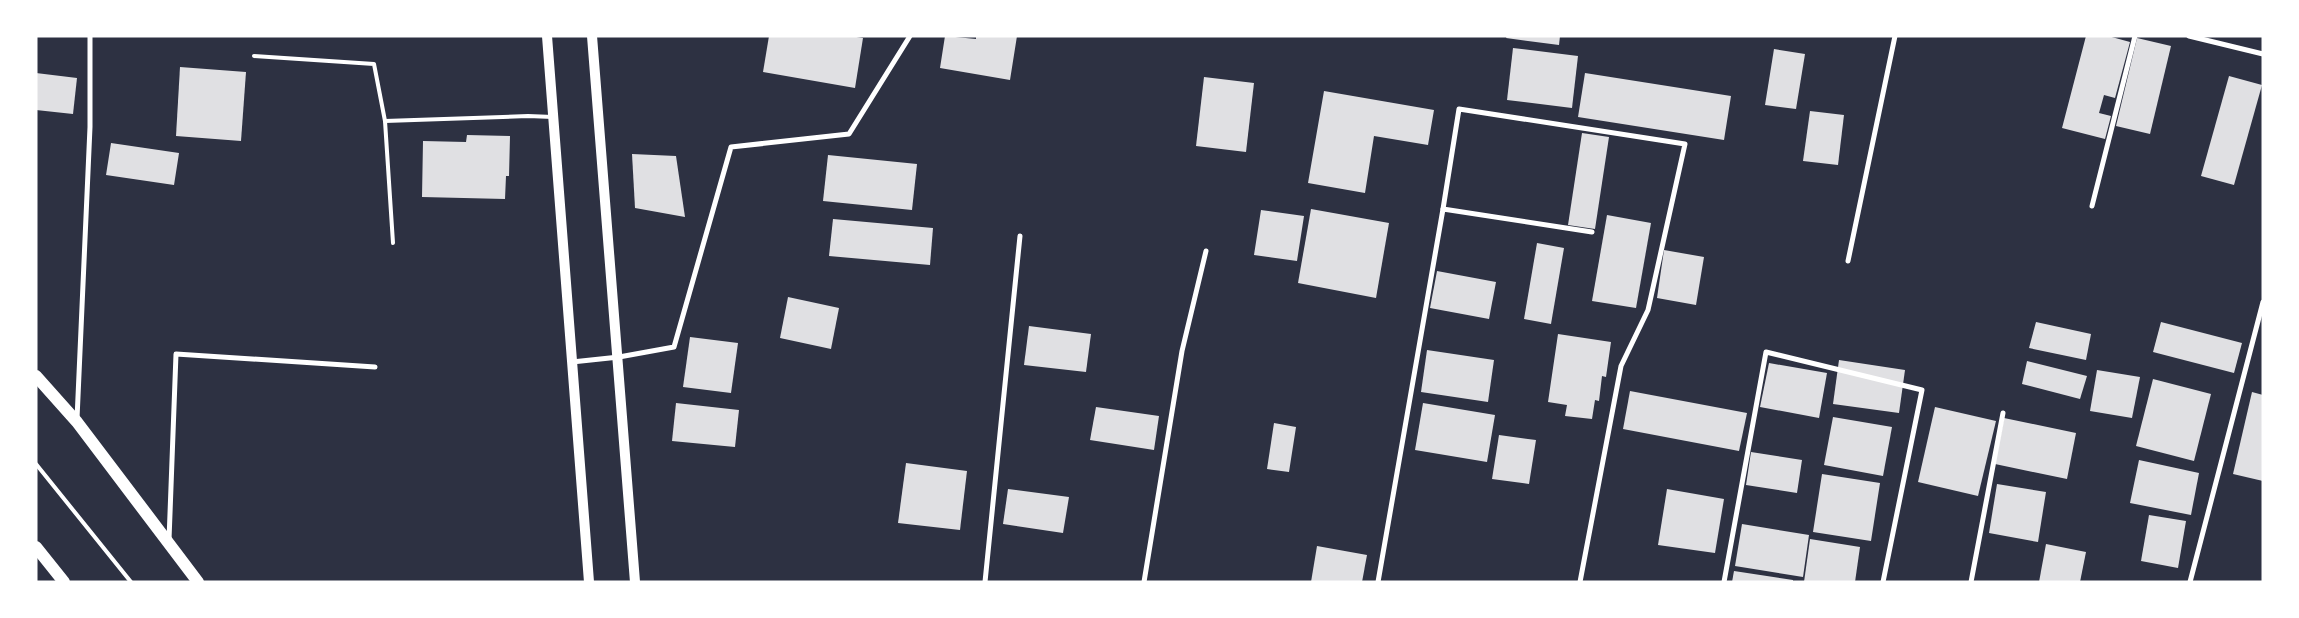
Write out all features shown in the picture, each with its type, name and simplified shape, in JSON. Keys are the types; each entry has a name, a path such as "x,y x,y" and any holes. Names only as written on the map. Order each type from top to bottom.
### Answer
{"main road":[{"path":"547,36 589,582"},
{"path":"592,36 619,357 635,582"},
{"path":"36,376 77,422 198,582"},
{"path":"36,547 64,582"}],"street":[{"path":"77,422 90,128 90,36"},
{"path":"572,362 619,357 674,347 731,146 849,134 910,36"},
{"path":"1848,261 1896,36"},
{"path":"2092,206 2135,36"},
{"path":"2189,36 2263,54"},
{"path":"1378,582 1459,109 1685,144 1648,310 1622,366 1580,582"},
{"path":"1443,209 1592,232"},
{"path":"985,582 1020,236"},
{"path":"1144,582 1182,351 1206,251"},
{"path":"2190,582 2263,302"},
{"path":"1724,582 1766,352 1922,390 1883,582"},
{"path":"169,543 176,354 374,367"},
{"path":"1971,582 2003,412"}],"lane":[{"path":"254,56 374,64 386,121 393,243"},
{"path":"386,121 528,116 553,117"},
{"path":"36,464 130,582"}],"building":[{"path":"769,36 850,36 863,38 855,88 763,72"},
{"path":"945,36 976,39 976,36 1017,36 1010,80 940,68"},
{"path":"1507,36 1560,36 1559,45 1506,38"},
{"path":"2086,36 2108,36 2130,42 2115,98 2104,95 2099,113 2111,116 2105,139 2062,128"},
{"path":"2137,38 2171,46 2150,134 2116,126"},
{"path":"1513,48 1578,56 1572,108 1507,100"},
{"path":"1774,49 1805,54 1796,109 1765,105"},
{"path":"180,67 246,72 241,141 176,136"},
{"path":"36,73 77,78 73,114 36,110"},
{"path":"1585,73 1731,96 1724,140 1578,117"},
{"path":"2229,76 2262,85 2234,185 2201,176"},
{"path":"1204,77 1254,83 1246,152 1196,146"},
{"path":"1324,91 1434,110 1428,145 1374,136 1365,193 1308,183"},
{"path":"1810,111 1844,115 1838,165 1803,161"},
{"path":"1582,133 1609,137 1595,229 1568,225"},
{"path":"467,135 510,136 509,176 506,176 505,199 422,197 423,141 466,142"},
{"path":"111,143 179,153 174,185 106,175"},
{"path":"632,154 676,156 685,217 635,208"},
{"path":"828,155 917,164 912,210 823,201"},
{"path":"1311,209 1389,223 1376,298 1298,283"},
{"path":"1261,210 1304,216 1297,261 1254,255"},
{"path":"1607,215 1651,223 1636,308 1592,301"},
{"path":"833,219 933,228 930,265 829,256"},
{"path":"1537,243 1564,248 1551,324 1524,319"},
{"path":"1664,250 1704,257 1696,305 1657,298"},
{"path":"1437,271 1496,282 1489,319 1430,308"},
{"path":"788,297 839,308 831,349 780,338"},
{"path":"2036,322 2091,334 2086,360 2029,348"},
{"path":"2161,322 2242,343 2234,373 2153,352"},
{"path":"1029,326 1091,334 1086,372 1024,365"},
{"path":"1558,334 1611,342 1606,377 1602,376 1599,401 1595,400 1592,419 1565,416 1567,405 1548,402"},
{"path":"690,337 738,343 731,393 683,387"},
{"path":"1427,350 1494,360 1488,402 1421,392"},
{"path":"1839,360 1905,370 1899,413 1833,404"},
{"path":"2027,361 2087,376 2080,399 2022,384"},
{"path":"1769,363 1827,373 1819,418 1760,407"},
{"path":"2097,370 2140,377 2132,418 2090,411"},
{"path":"2153,379 2211,394 2194,461 2136,446"},
{"path":"1630,391 1747,413 1739,451 1623,429"},
{"path":"2252,392 2263,395 2263,481 2233,474"},
{"path":"676,403 739,410 735,447 672,441"},
{"path":"1423,403 1495,415 1487,462 1415,450"},
{"path":"1096,407 1159,416 1154,450 1090,440"},
{"path":"1935,407 1996,421 1978,496 1918,482"},
{"path":"1833,417 1892,427 1883,476 1824,465"},
{"path":"2004,418 2076,433 2067,479 1995,464"},
{"path":"1274,423 1296,427 1289,472 1267,469"},
{"path":"1499,435 1536,440 1529,484 1492,479"},
{"path":"1751,452 1802,460 1797,493 1746,485"},
{"path":"2139,460 2199,473 2191,515 2130,503"},
{"path":"906,463 967,471 960,530 898,523"},
{"path":"1822,474 1880,483 1871,541 1813,532"},
{"path":"1997,484 2046,492 2038,542 1989,533"},
{"path":"1008,489 1069,497 1063,533 1003,524"},
{"path":"1667,489 1724,499 1715,553 1658,545"},
{"path":"2149,515 2186,521 2178,568 2141,561"},
{"path":"1742,524 1809,535 1803,577 1735,566"},
{"path":"1810,539 1860,547 1855,582 1804,582"},
{"path":"2046,544 2086,552 2080,582 2039,582"},
{"path":"1317,546 1367,555 1362,582 1311,582"},
{"path":"1734,571 1793,580 1793,582 1732,582"}]}
